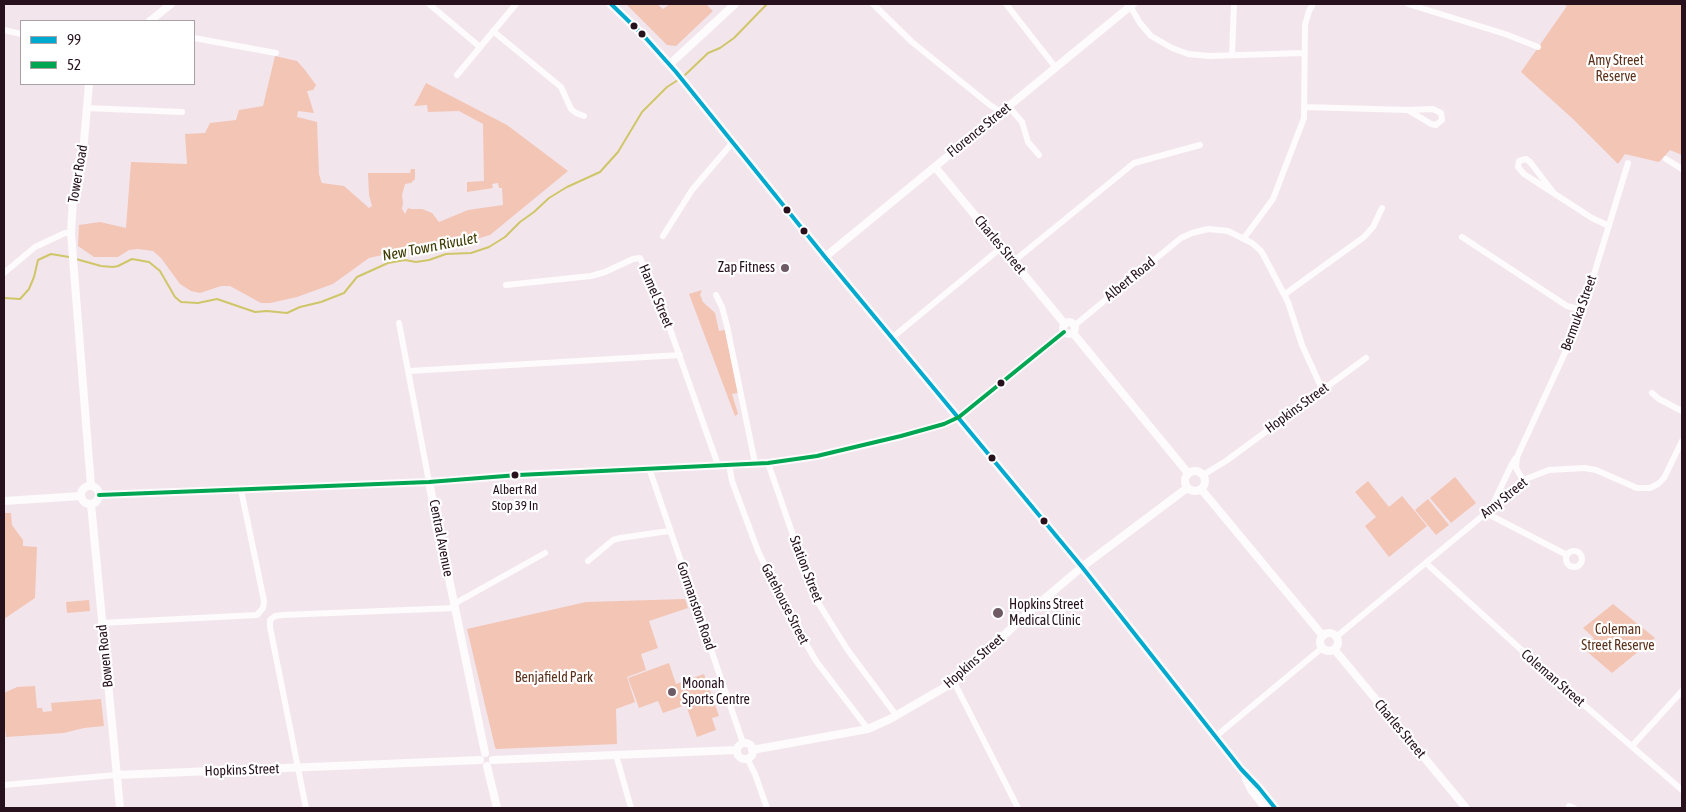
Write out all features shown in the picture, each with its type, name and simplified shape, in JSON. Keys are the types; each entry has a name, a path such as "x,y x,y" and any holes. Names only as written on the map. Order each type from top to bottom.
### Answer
{"main road":[{"path":"611,4 643,34 670,64 825,257 1082,567 1215,737 1259,788 1268,807"}],"street":[{"path":"151,20 171,4"},
{"path":"429,4 480,47"},
{"path":"457,74 516,4"},
{"path":"670,64 735,4"},
{"path":"874,4 912,42 1001,112"},
{"path":"1006,4 1056,68"},
{"path":"1232,55 1234,4"},
{"path":"1313,4 1308,11 1305,25 1304,107 1302,122 1273,199 1244,238 1261,251 1285,294 1302,345 1322,389"},
{"path":"1408,4 1505,34 1538,47"},
{"path":"1132,5 1147,33 1172,48 1195,56 1304,53"},
{"name":"Florence Street","path":"825,257 1132,5"},
{"path":"4,30 20,34"},
{"path":"493,31 561,87 571,109 584,116"},
{"path":"195,38 276,53"},
{"name":"Tower Road","path":"89,85 82,164 73,198 71,233 91,486"},
{"path":"1008,106 1022,122 1028,142 1039,155"},
{"path":"1304,107 1437,110 1441,113 1442,120 1436,125 1431,124 1408,110"},
{"path":"86,108 182,112"},
{"path":"663,236 692,190 733,142"},
{"path":"1014,261 1134,163 1200,145"},
{"path":"1553,192 1530,162 1526,159 1519,161 1518,167 1521,171 1592,218 1609,226"},
{"path":"1666,159 1682,170"},
{"name":"Bermuka Street","path":"1492,508 1577,327 1628,163"},
{"name":"Charles Street","path":"935,167 1014,261 1064,327"},
{"path":"1285,294 1364,237 1373,227 1382,208"},
{"name":"Albert Road","path":"1074,329 1186,235 1201,230 1215,229 1228,231 1244,238"},
{"path":"4,273 35,247 65,233 71,233"},
{"path":"1462,237 1567,306 1582,310"},
{"path":"893,337 1002,247"},
{"name":"Hamel Street","path":"506,285 591,276 640,258 655,286 718,465"},
{"path":"716,295 722,307 727,326 755,463"},
{"path":"99,495 429,482 518,475 768,463 832,453 901,436 959,418 1070,322 1188,473"},
{"name":"Central Avenue","path":"400,323 429,482 485,753"},
{"path":"1064,327 1069,334 1074,329"},
{"path":"409,371 680,355"},
{"name":"Hopkins Street","path":"1204,475 1366,358"},
{"path":"1652,393 1659,399 1682,411"},
{"name":"Amy Street","path":"1336,637 1492,508 1523,480 1549,470 1584,468 1601,472 1637,488 1650,488 1664,478 1682,441"},
{"path":"1517,457 1516,468 1523,480"},
{"name":"Station Street","path":"768,463 814,596 847,650 896,715"},
{"name":"Gatehouse Street","path":"729,464 732,481 758,551 784,606 816,661 868,729"},
{"name":"Gormanston Road","path":"648,468 743,743"},
{"path":"1194,470 1204,475 1205,484 1201,489 1196,491 1187,488 1184,482 1188,473 1194,470"},
{"path":"91,486 96,488 99,495 97,500 91,504 85,503 81,496 83,489 91,486"},
{"name":"Hopkins Street","path":"752,750 868,729 954,682 1031,610 1082,567 1187,488"},
{"path":"1201,489 1323,636"},
{"path":"102,622 257,615 263,608 264,601 241,490"},
{"path":"4,501 81,496"},
{"name":"Bowen Road","path":"91,504 120,808"},
{"path":"1486,513 1567,555"},
{"path":"588,561 612,540 670,530"},
{"path":"306,808 270,620 275,616 454,606 545,554"},
{"name":"Coleman Street","path":"1426,563 1539,666 1682,790"},
{"path":"1328,634 1336,637 1338,642 1334,649 1327,651 1322,648 1320,643 1323,636 1328,634"},
{"path":"1215,737 1322,648"},
{"name":"Charles Street","path":"1334,649 1466,808"},
{"path":"954,682 1018,808"},
{"path":"1632,746 1682,691"},
{"path":"743,743 749,744 752,750 750,756 746,758 740,757 737,750 743,743"},
{"path":"497,808 490,763 491,755 485,753 481,756 480,760 482,765 490,763 616,755 737,750"},
{"path":"616,755 631,808"},
{"path":"746,758 755,774 767,808"},
{"name":"Hopkins Street","path":"4,785 116,775 480,760"}],"green space":[{"path":"626,4 657,4 663,9 670,4 706,4 713,11 676,46 667,45"},
{"name":"Amy Street Reserve","path":"1562,4 1682,4 1682,155 1670,150 1659,162 1625,154 1618,164 1573,119 1521,72 1567,6"},
{"path":"275,56 297,61 316,85 313,90 307,91 314,113 298,111 297,117 317,122 319,174 322,183 344,186 369,208 372,206 369,195 368,173 410,173 411,169 415,169 415,179 411,183 405,184 402,195 402,209 405,214 408,208 422,209 432,213 439,222 468,210 503,205 502,188 499,188 498,183 492,184 493,188 467,192 467,182 484,181 483,124 459,111 428,112 427,105 414,106 426,83 507,125 568,171 490,235 452,246 391,253 369,258 333,284 297,297 270,303 261,303 230,286 221,286 200,293 191,291 180,284 161,258 153,251 138,249 129,250 118,257 94,257 78,246 79,225 100,222 126,228 131,162 187,164 185,134 205,133 210,123 236,120 239,110 263,106"},
{"path":"702,290 700,295 703,302 715,313 719,331 725,330 738,393 732,394 738,414 735,416 689,294"},
{"path":"1455,477 1476,503 1451,523 1430,498"},
{"path":"1368,481 1389,507 1402,496 1427,526 1389,557 1365,526 1376,517 1355,492"},
{"path":"1428,499 1449,525 1436,535 1415,510"},
{"path":"4,513 11,513 12,525 23,540 23,546 37,547 35,598 4,619"},
{"name":"Benjafield Park","path":"685,599 688,608 649,621 658,648 641,654 646,670 627,677 635,702 616,709 617,744 496,749 467,629 586,602"},
{"path":"89,600 90,611 67,613 66,602"},
{"name":"Coleman Street Reserve","path":"1613,604 1655,638 1612,673 1584,649 1594,638 1583,628"},
{"name":"Moonah Sports Centre","path":"669,663 676,684 704,674 719,716 712,718 716,730 697,737 686,705 663,713 658,701 639,708 628,678"},
{"path":"35,686 37,708 42,708 43,712 52,711 51,703 101,699 104,726 64,733 6,737 4,693 17,687"}],"waterway":[{"name":"New Town Rivulet","path":"684,76 708,53 720,48 734,38 767,4"},
{"name":"New Town Rivulet","path":"76,259 101,266 113,267 132,259 149,262 160,271 175,297 181,302 198,303 217,299 255,312 287,313 344,293 357,277 388,263 405,260 416,262 429,260 446,254 471,253 489,247 505,237 549,198 567,187 600,172 618,152 642,112 667,87 678,80"},
{"name":"New Town Rivulet","path":"4,298 20,299 29,289 38,260 51,254 69,257"}],"transit line":[{"name":"99","path":"611,4 643,35 676,72 825,257 1082,567 1241,769 1275,808"},
{"name":"52","path":"99,495 429,482 518,475 768,463 817,456 901,436 944,424 959,417 1064,332"}],"place":[{"name":"Zap Fitness","path":"785,268"},
{"name":"Albert Rd Stop 39 In","path":"515,475"},
{"name":"Hopkins Street Medical Clinic","path":"998,613"},
{"name":"Moonah Sports Centre","path":"672,692"}]}
